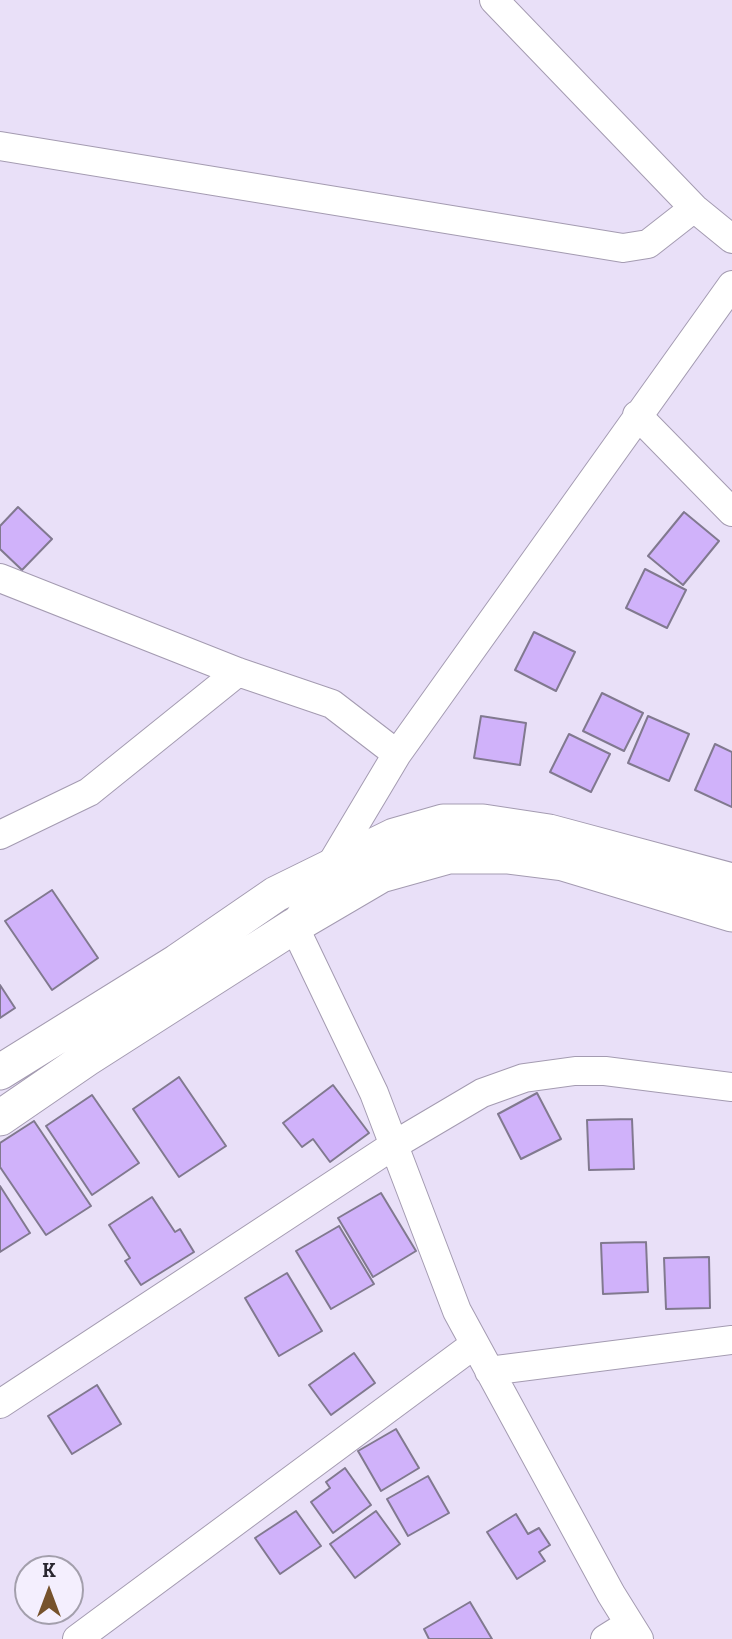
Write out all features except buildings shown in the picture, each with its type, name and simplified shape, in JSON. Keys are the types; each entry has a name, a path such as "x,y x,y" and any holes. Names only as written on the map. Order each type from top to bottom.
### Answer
{"main road":[{"path":"0,1072 177,962 276,894 394,836 443,822 483,822 549,832 732,881"},
{"path":"0,1118 86,1059 294,926 381,875 449,856 508,856 563,863 732,914"}],"street":[{"path":"494,0 694,208 732,239"},
{"path":"0,146 623,247 648,244 694,208"},
{"path":"606,1639 634,1631 611,1594 457,1311 374,1093 294,926 397,754 732,285"},
{"path":"637,415 732,512"},
{"path":"0,578 238,672 332,704 397,754"},
{"path":"0,835 89,792 238,672"},
{"path":"0,1404 394,1145 482,1093 503,1084 546,1074 605,1071 732,1087"},
{"path":"489,1371 732,1340"},
{"path":"77,1639 475,1344"}]}
